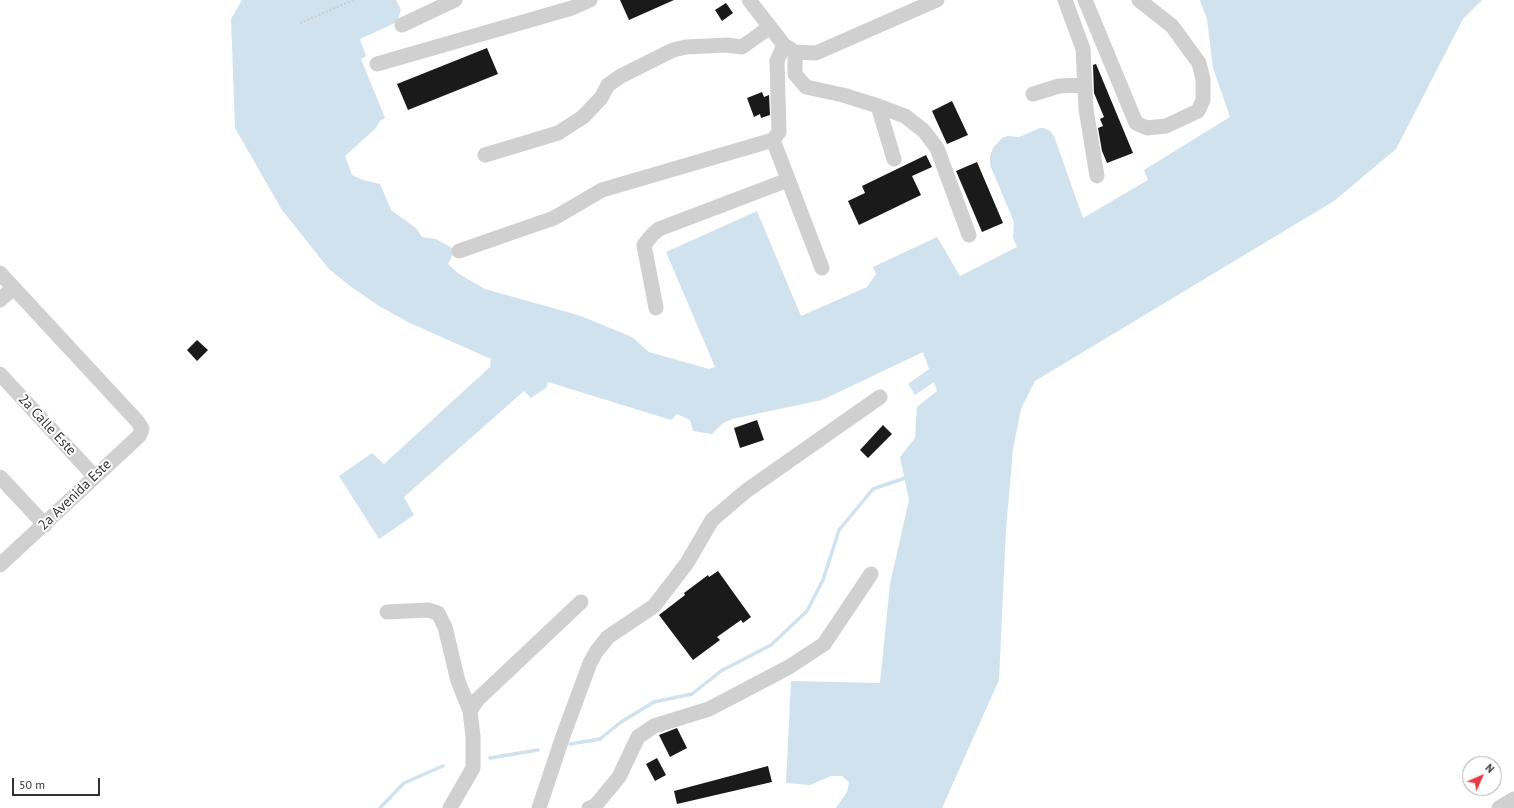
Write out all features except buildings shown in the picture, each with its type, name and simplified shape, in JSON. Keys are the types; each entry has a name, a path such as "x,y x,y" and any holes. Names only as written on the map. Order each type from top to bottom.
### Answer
{"street":[{"path":"402,24 455,0"},
{"path":"377,64 572,8 590,0"},
{"path":"749,0 789,49 795,74 806,87 843,95 905,116 924,131 938,148 969,235"},
{"path":"789,49 816,53 937,0"},
{"path":"1065,0 1083,49 1086,109 1097,176"},
{"path":"1085,0 1136,123 1147,128 1166,126 1198,111 1203,100 1204,79 1199,63 1172,26 1139,0"},
{"path":"484,155 558,133 583,117 601,98 608,85 621,76 673,50 686,46 727,45 742,47 770,27"},
{"path":"459,251 554,218 602,190 773,140 779,132 777,61 789,49"},
{"path":"1033,94 1059,86 1085,85"},
{"path":"878,106 894,159"},
{"path":"773,140 822,268"},
{"path":"656,308 644,245 659,228 788,180"},
{"path":"0,273 13,288 0,300"},
{"name":"2a Avenida Este","path":"0,565 45,525 94,476 138,436 142,429 138,422 13,288"},
{"name":"2a Calle Este","path":"0,374 94,476"},
{"path":"539,808 563,736 590,663 596,652 608,637 654,606 687,563 712,520 746,491 880,397"},
{"path":"0,477 45,525"},
{"path":"589,808 595,806 619,777 638,737 654,726 708,709 789,667 824,644 871,574"},
{"path":"470,711 477,700 581,602"},
{"path":"387,612 428,610 438,614 445,627 458,681 470,711 473,736 473,768 450,808"},
{"path":"1499,808 1514,799"}],"path":[{"path":"300,23 353,0"}],"water":[{"path":"242,0 396,0 401,10 397,22 360,39 366,56 361,59 385,118 380,121 375,129 345,156 352,175 363,180 380,184 391,210 417,229 422,237 436,239 452,248 454,252 448,264 459,274 485,289 581,316 632,337 649,352 709,369 715,367 666,252 757,211 801,316 867,287 876,274 873,267 937,237 960,276 1017,247 1013,238 1014,222 990,165 990,156 993,148 1002,138 1008,136 1019,137 1040,128 1050,131 1054,136 1083,218 1148,180 1144,170 1230,117 1213,68 1207,19 1200,0 1482,0 1463,19 1396,149 1334,201 1035,381 1021,409 1013,449 1006,529 999,680 942,808 836,808 847,792 849,782 842,776 831,776 810,785 786,783 791,681 880,683 890,584 909,500 900,457 915,438 917,407 937,391 934,382 915,395 908,384 929,369 923,352 822,400 732,419 723,423 712,434 693,431 690,420 677,414 671,420 548,382 546,388 531,398 524,391 404,497 414,515 379,539 339,476 372,453 384,464 490,367 491,359 410,323 379,306 350,286 329,269 282,210 235,128 231,19"}],"waterway":[{"path":"570,744 600,739 621,722 654,702 692,694 721,671 771,645 807,611 823,580 839,530 873,489 908,477"},
{"path":"490,758 538,750"},
{"path":"380,808 404,783 443,766"}]}
